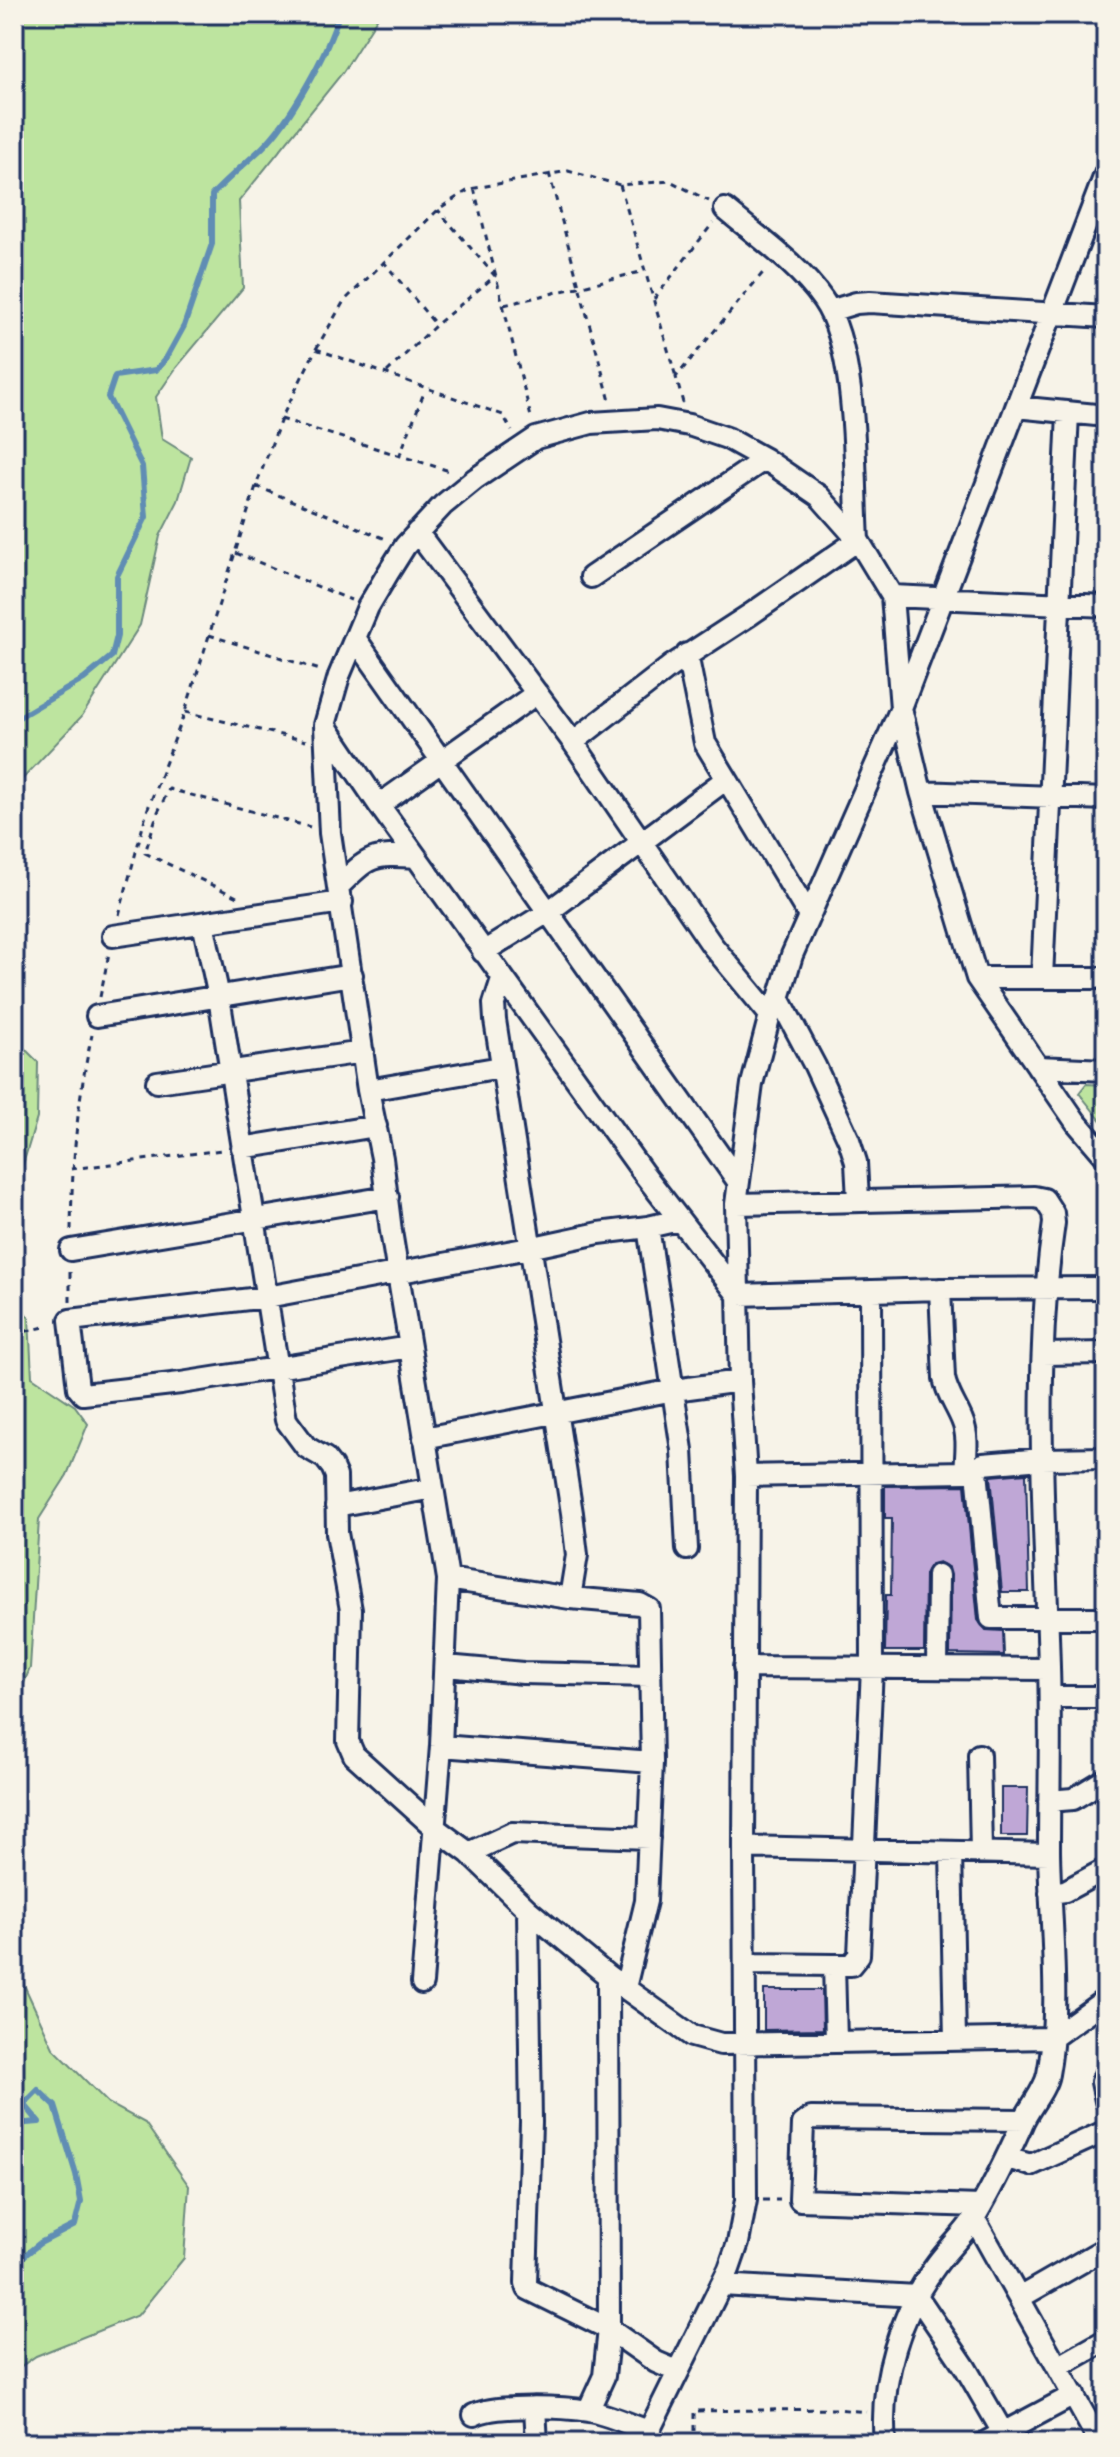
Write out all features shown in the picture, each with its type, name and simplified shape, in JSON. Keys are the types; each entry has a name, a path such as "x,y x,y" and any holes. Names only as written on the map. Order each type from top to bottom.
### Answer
{"street":[{"path":"474,2415 483,2410 535,2408 588,2411 646,2437 721,2285 738,2243 746,2200 746,1476 740,1381 736,1204 752,1084 774,1006 808,914 901,708 1052,314 1100,204 1106,172"},
{"path":"725,209 779,254 823,299 840,335 846,360 858,540"},
{"path":"830,311 870,302 1106,317"},
{"path":"1016,407 1106,416"},
{"path":"1042,978 1068,413"},
{"path":"422,1983 441,1746 448,1579 388,1197 368,1090 330,833 325,725 339,676 368,607 411,539 443,505 529,443 591,423 615,420 657,419 689,425 727,438 765,459 819,496 858,540 892,596 901,708 921,792 977,978 1076,1122 1106,1157"},
{"path":"591,577 765,459"},
{"path":"411,539 537,693 712,945 774,1006 815,1066 849,1140 856,1162 858,1200"},
{"path":"573,742 687,654 858,540"},
{"path":"892,596 1106,606"},
{"path":"355,638 737,1180"},
{"path":"687,654 705,743 808,914"},
{"path":"379,805 537,693"},
{"path":"325,725 502,979 738,1295"},
{"path":"483,952 548,912 725,780"},
{"path":"921,792 1106,799"},
{"path":"113,936 270,913 340,894 363,862 387,855 416,857"},
{"path":"203,923 219,997 288,1426 306,1447 325,1458 336,1476 337,1533 351,1610 349,1747 354,1755 435,1828 469,1853 528,1910 616,1982 692,2036 721,2044 1052,2038 1106,1999"},
{"path":"97,1016 352,975"},
{"path":"977,978 1106,978"},
{"path":"502,979 494,1004 501,1067 577,1555 570,1598"},
{"path":"157,1082 363,1052"},
{"path":"368,1090 501,1067"},
{"path":"1038,1067 1106,1070"},
{"path":"242,1148 376,1126"},
{"path":"71,1250 388,1197"},
{"path":"736,1204 1044,1199 1053,1213 1044,1289 1042,1459 1050,1697 1052,2038 1048,2077 977,2212 917,2296 894,2349 882,2414 885,2443"},
{"path":"410,1347 181,1383 83,1394 78,1388 70,1320 267,1297 679,1220"},
{"path":"648,1227 682,1450 687,1549"},
{"path":"738,1295 1106,1288"},
{"path":"940,1289 946,1391 963,1422 967,1441 991,1618 1106,1618"},
{"path":"745,1964 851,1965 859,1955 872,1668 871,1291"},
{"path":"1043,1354 1106,1353"},
{"path":"424,1438 674,1390 740,1381"},
{"path":"746,1476 971,1471 983,1464 1106,1458"},
{"path":"336,1506 433,1488"},
{"path":"937,1668 938,1575"},
{"path":"448,1579 570,1598 647,1606 650,1613 652,1762 646,1901 616,1982 609,2329 604,2376 588,2411"},
{"path":"446,1666 523,1673 650,1676"},
{"path":"744,1667 1049,1669"},
{"path":"1050,1697 1106,1697"},
{"path":"441,1746 652,1762"},
{"path":"979,1755 981,1852"},
{"path":"1049,1801 1073,1799 1106,1779"},
{"path":"469,1853 512,1833 649,1838"},
{"path":"744,1847 1049,1854"},
{"path":"951,1852 955,2039"},
{"path":"1050,1893 1065,1891 1106,1869"},
{"path":"528,1910 531,2122 526,2283 528,2289 609,2329 656,2362 677,2371"},
{"path":"834,1965 836,2041"},
{"path":"1106,2072 1102,2082 1106,2101"},
{"path":"977,2212 800,2200 803,2124 811,2118 1023,2120"},
{"path":"1007,2158 1031,2165 1106,2131"},
{"path":"977,2212 1019,2298 1100,2443"},
{"path":"1019,2298 1106,2248"},
{"path":"721,2285 917,2296"},
{"path":"917,2296 965,2367 1007,2438"},
{"path":"1058,2367 1106,2340"},
{"path":"984,2443 1007,2438 1074,2395"},
{"path":"535,2408 537,2443"}],"path":[{"path":"70,1320 71,1169 82,1079 113,936 147,811 185,712 256,486 281,419 316,349 344,301 438,210 474,188 549,173 568,171 620,185 670,181 725,209 654,299"},
{"path":"549,173 615,420"},
{"path":"620,185 689,425"},
{"path":"474,188 504,305 529,443"},
{"path":"438,210 495,276"},
{"path":"676,377 779,254"},
{"path":"383,261 436,325"},
{"path":"504,305 646,271"},
{"path":"386,373 436,325 495,276"},
{"path":"316,349 503,415 529,443"},
{"path":"399,457 426,388"},
{"path":"281,419 475,479"},
{"path":"256,486 411,539"},
{"path":"236,553 368,607"},
{"path":"209,635 339,676"},
{"path":"185,712 327,747"},
{"path":"270,913 145,853 157,814 169,789 330,833"},
{"path":"147,811 157,814"},
{"path":"71,1169 242,1148"},
{"path":"14,1334 28,1332"},
{"path":"746,2200 800,2200"},
{"path":"694,2443 694,2411 837,2409 882,2414"}],"green space":[{"path":"18,14 380,14 343,72 239,201 243,288 176,368 156,397 162,439 191,457 178,501 160,536 140,625 82,716 14,788 14,20"},
{"path":"14,1038 38,1062 37,1118 14,1194"},
{"path":"1086,1084 1106,1085 1106,1127 1079,1093"},
{"path":"14,1297 29,1318 32,1377 75,1406 88,1424 67,1475 39,1519 30,1668 14,1708"},
{"path":"14,1963 53,2048 108,2103 145,2123 189,2186 184,2258 138,2315 36,2356 14,2371"}],"building":[{"path":"1026,1473 1029,1592 1002,1592 991,1476"},
{"path":"965,1485 978,1620 986,1630 1003,1631 1004,1655 950,1654 951,1575 949,1568 939,1562 931,1564 925,1574 924,1651 885,1651 886,1595 891,1595 892,1518 885,1518 885,1486"},
{"path":"1001,1788 1028,1788 1027,1836 1001,1836"},
{"path":"764,1990 822,1990 823,2029 764,2030"}],"waterway":[{"path":"14,720 84,679 112,656 117,636 117,576 146,517 142,466 108,397 115,376 156,370 167,357 184,326 212,244 212,195 262,148 285,121 317,66 339,14"},
{"path":"14,1067 19,1092 14,1115"},
{"path":"14,2124 39,2122 24,2104 38,2090 55,2106 81,2201 75,2225 40,2243 14,2264"}]}
